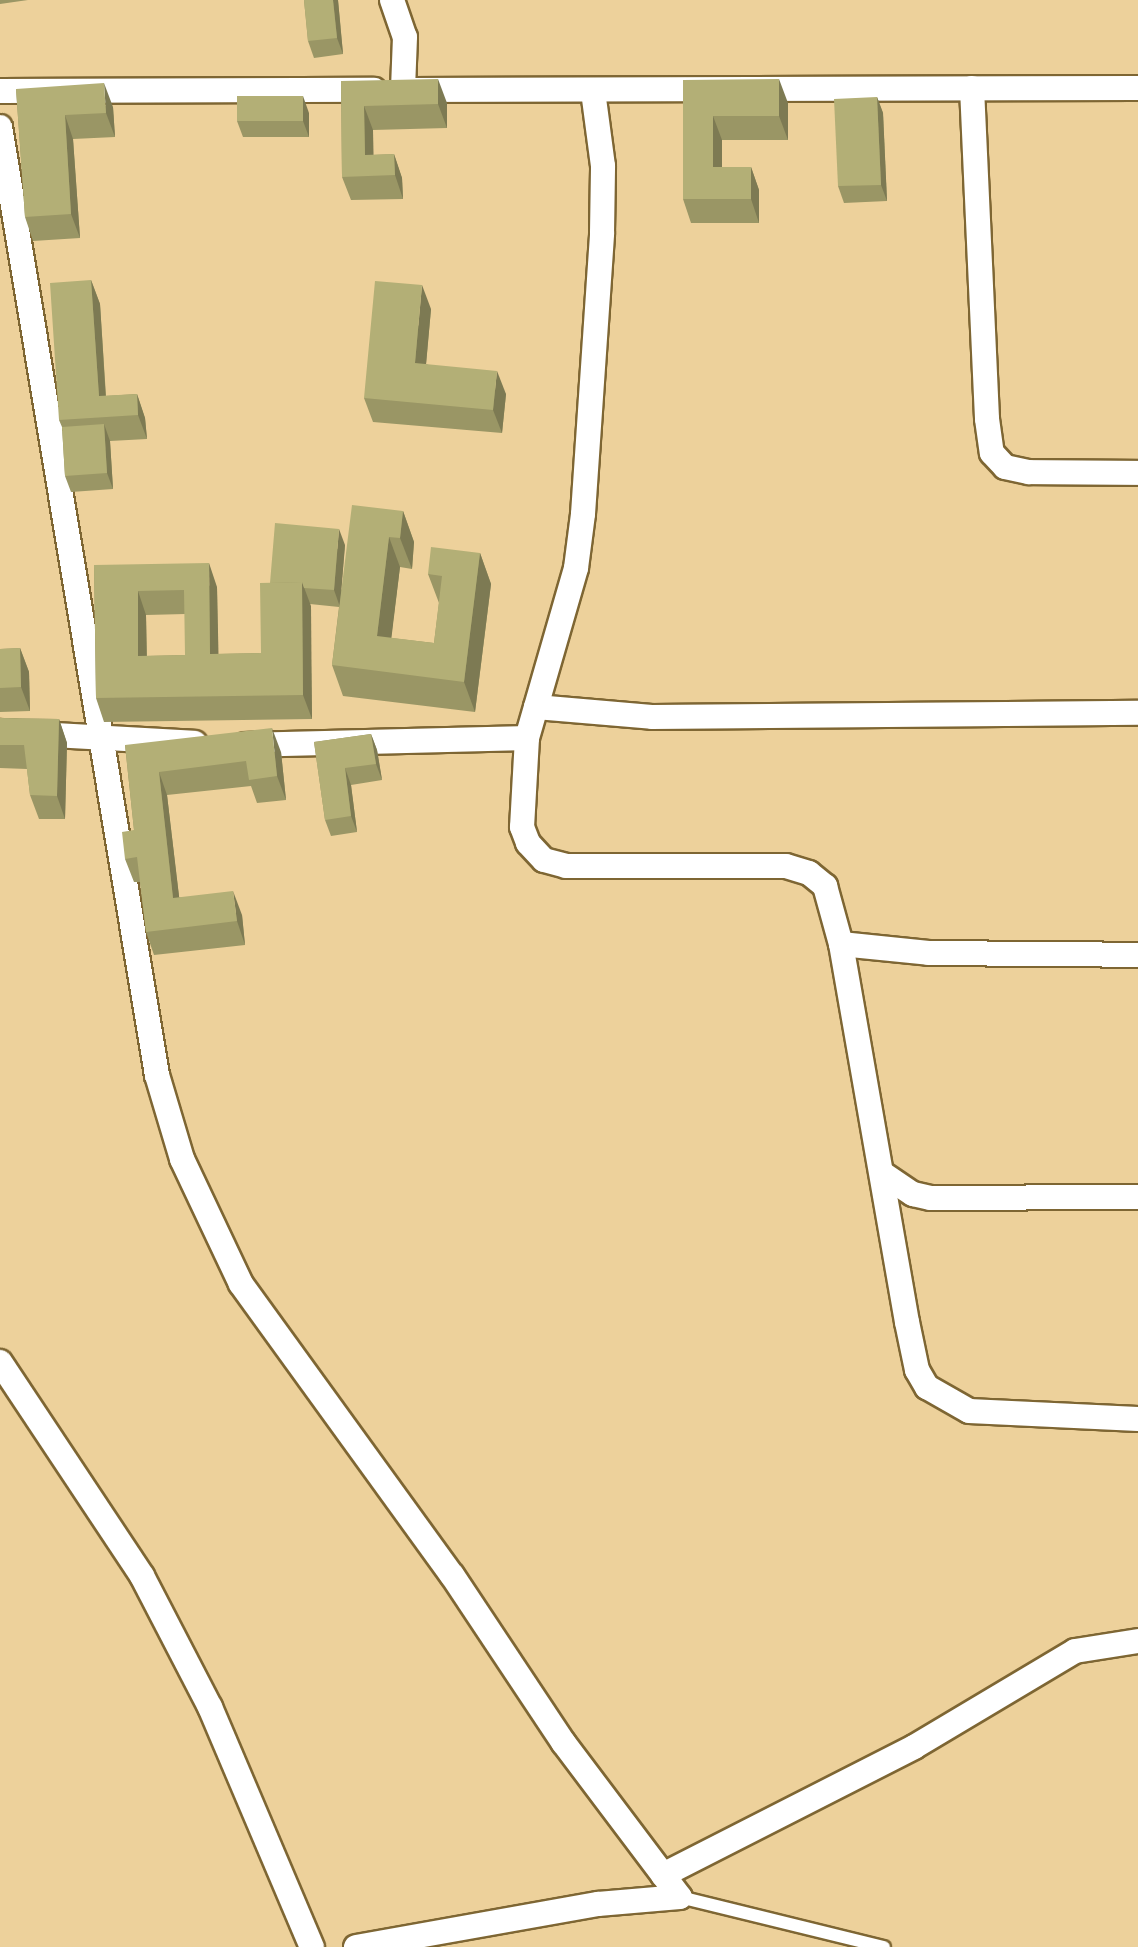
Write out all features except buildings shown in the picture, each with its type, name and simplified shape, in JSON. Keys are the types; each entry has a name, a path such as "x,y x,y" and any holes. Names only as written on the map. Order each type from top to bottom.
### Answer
{"street":[{"path":"391,0 405,37 403,90"},
{"path":"0,91 1138,88"},
{"path":"972,89 987,419 992,453 1005,467 1029,472 1138,473"},
{"path":"593,91 603,166 602,233 583,513 576,568 527,737 522,827 528,843 544,860 566,866 786,866 809,873 825,886 841,944 917,1370 927,1387 969,1412 1138,1419"},
{"path":"0,127 104,736 158,1076 182,1159 211,1225 242,1284 452,1575 563,1742 680,1897"},
{"path":"536,707 605,716 653,717 1138,713"},
{"path":"0,732 104,736 214,745 326,746 527,737"},
{"path":"841,944 929,953 1138,955"},
{"path":"883,1174 913,1194 930,1198 1138,1197"},
{"path":"0,1362 142,1576 210,1707 312,1947"},
{"path":"663,1875 914,1747 1075,1651 1138,1641"},
{"path":"356,1947 585,1906 680,1897"}],"lane":[{"path":"680,1897 884,1947"}]}
